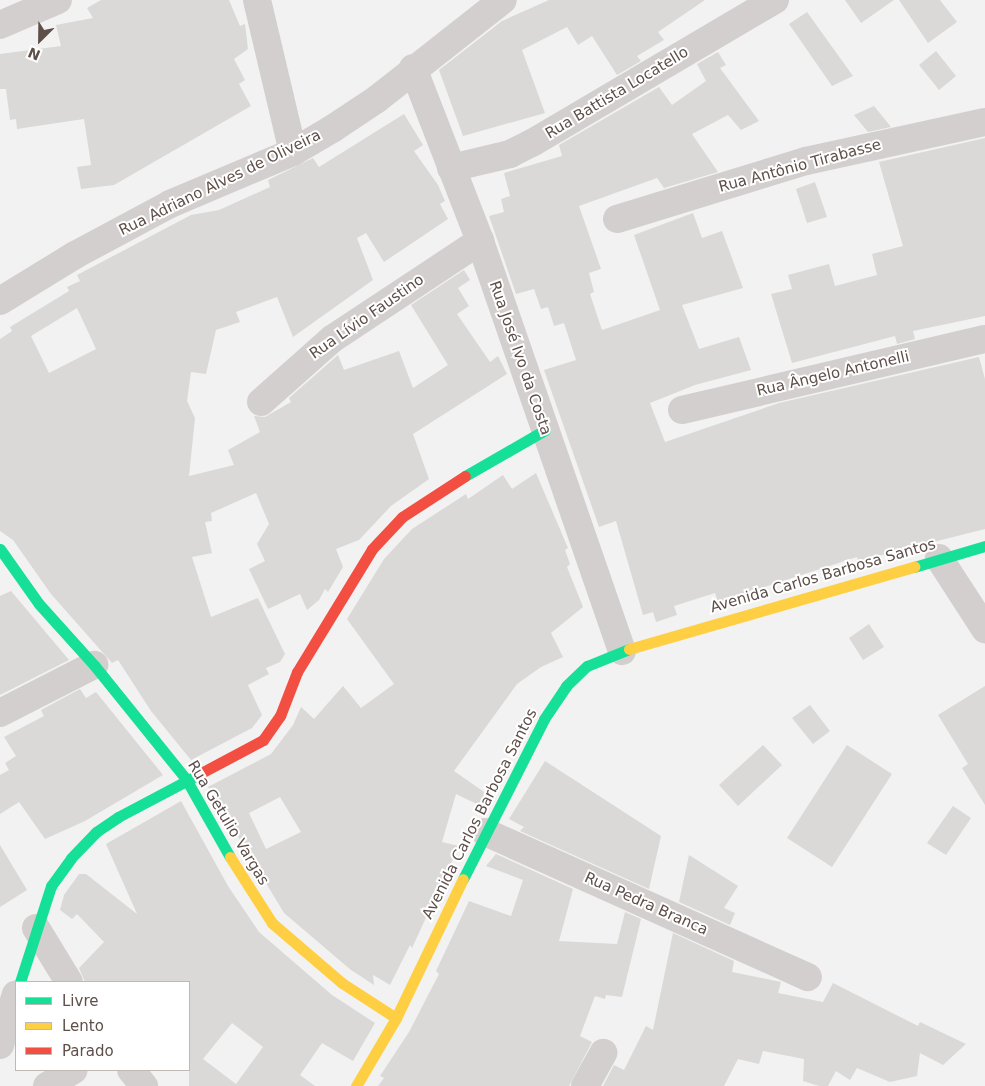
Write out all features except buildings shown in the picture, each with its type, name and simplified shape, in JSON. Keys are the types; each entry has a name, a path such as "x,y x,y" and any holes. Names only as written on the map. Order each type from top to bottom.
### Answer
{"street":[{"path":"0,25 58,0"},
{"path":"258,0 292,152"},
{"name":"Rua Adriano Alves de Oliveira","path":"0,301 75,255 170,204 292,152 377,99 413,68 503,0"},
{"name":"Rua Battista Locatello","path":"451,168 510,154 532,144 776,0"},
{"name":"Rua José Ivo da Costa","path":"413,68 480,241 622,650"},
{"name":"Rua Antônio Tirabasse","path":"617,219 806,161 985,122"},
{"name":"Rua Lívio Faustino","path":"261,402 332,339 480,241"},
{"name":"Rua Ângelo Antonelli","path":"682,410 985,339"},
{"path":"20,981 51,886 70,858 96,832 186,779 255,746 271,732 297,672 342,594 372,549 402,517 439,491 545,430"},
{"name":"Avenida Carlos Barbosa Santos","path":"356,1086 396,1018 485,832 566,686 587,666 622,650 985,546"},
{"name":"Rua Getulio Vargas","path":"0,549 39,604 94,665 186,779 242,878 272,923 342,983 396,1018"},
{"path":"939,558 985,629"},
{"path":"0,713 94,665"},
{"name":"Rua Pedra Branca","path":"485,832 808,977"},
{"path":"36,928 68,981"},
{"path":"0,1046 15,997"},
{"path":"585,1086 603,1053"},
{"path":"47,1086 72,1071"},
{"path":"132,1071 144,1086"}],"traffic: fast":[{"path":"465,476 545,430"},
{"path":"914,567 985,546"},
{"path":"0,549 39,604 94,665 186,779 230,857"},
{"path":"463,879 544,719 566,686 587,666 629,649"},
{"path":"20,981 51,886 71,858 96,832 118,817 201,773"}],"traffic: slow":[{"path":"629,649 914,567"},
{"path":"230,857 272,923 342,983 396,1018"},
{"path":"356,1086 396,1018 463,879"}],"traffic: jam":[{"path":"201,773 263,740 280,716 297,672 372,549 402,517 465,476"}]}
